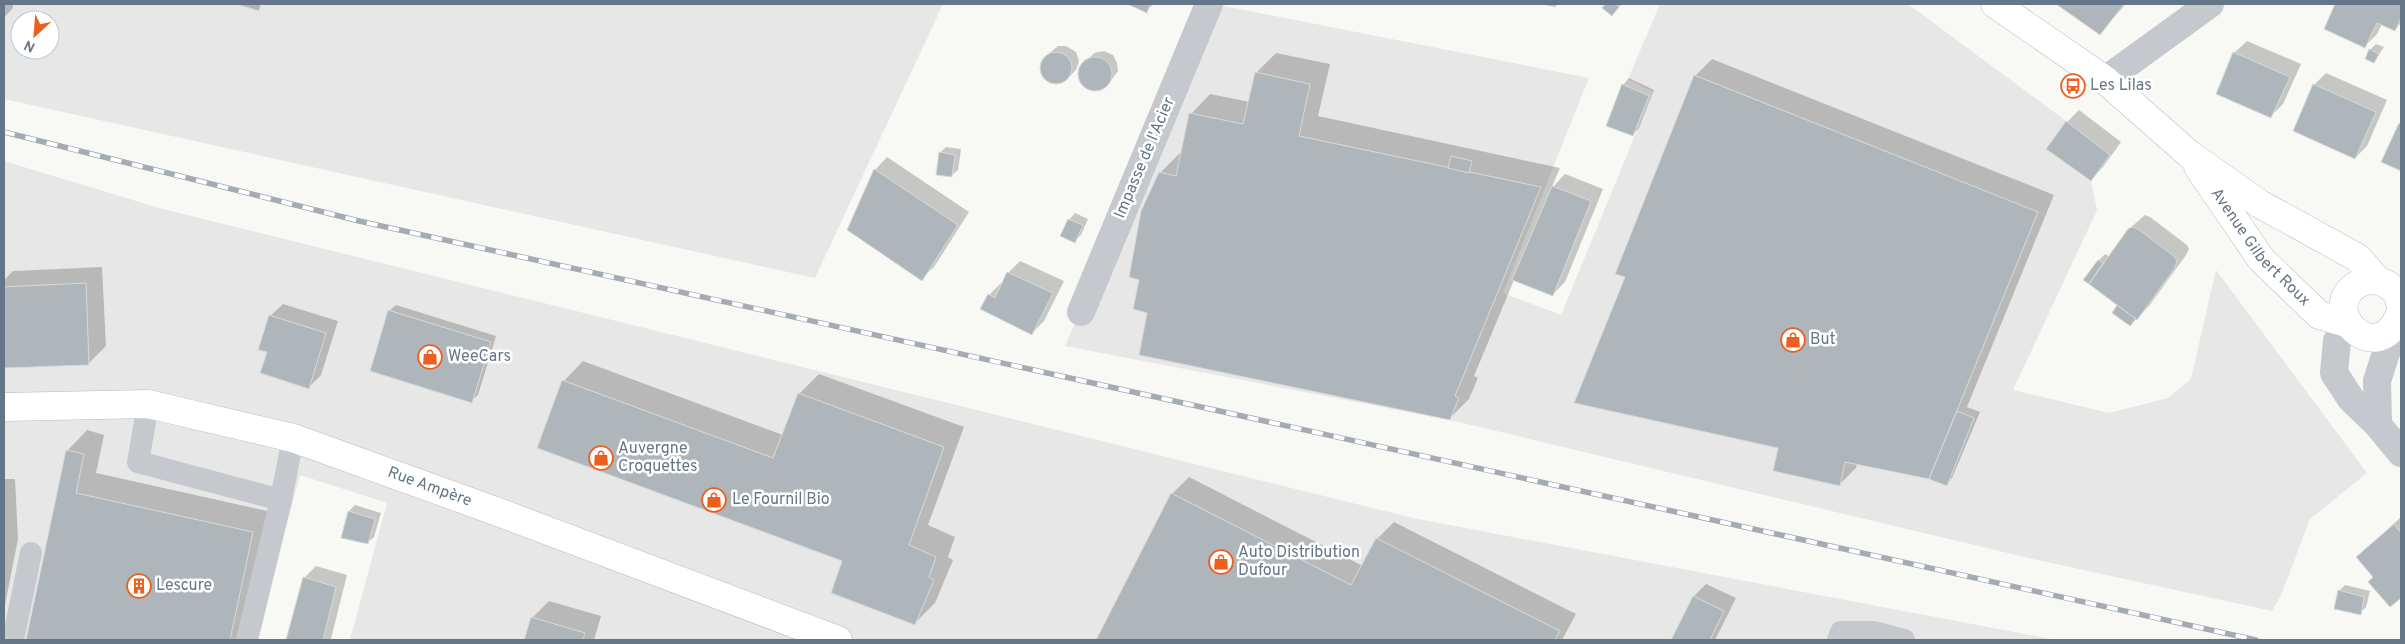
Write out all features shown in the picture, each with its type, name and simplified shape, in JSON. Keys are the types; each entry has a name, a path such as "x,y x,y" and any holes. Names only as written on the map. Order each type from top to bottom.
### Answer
{"main road":[{"name":"Avenue Gilbert Roux","path":"1995,4 2105,80 2189,154 2260,204 2358,258 2388,281"},
{"name":"Avenue Gilbert Roux","path":"2189,154 2261,259 2319,315 2348,325"},
{"path":"2388,281 2398,295 2399,320 2380,337 2363,336 2348,325 2343,308 2348,293 2360,282 2388,281"},
{"name":"Rue Ampère","path":"4,407 148,404 293,438 507,515 838,640"}],"street":[{"name":"Impasse de l'Acier","path":"1081,312 1209,4"},
{"path":"2105,80 2210,4"},
{"path":"2319,315 2334,373 2351,399 2378,425 2401,453"},
{"path":"2378,425 2377,381 2399,320"},
{"path":"2334,373 2337,341 2348,325"}],"lane":[{"path":"148,404 138,462 281,500"},
{"path":"247,640 281,500 293,438"},
{"path":"13,640 31,553"},
{"path":"1838,640 1841,632 1873,632 1904,640"}],"shaded area":[{"path":"4,4 943,4 815,278 4,99"},
{"path":"1214,4 1589,78 1503,293 1561,315 1653,92 1628,79 1660,4 1908,4 2066,121 2046,149 2091,181 2097,210 2013,390 2109,413 2168,398 2191,379 2216,270 2367,473 2310,519 2281,595 2272,611 2033,559 1450,420 1065,346"},
{"path":"4,161 159,208 1413,518 2057,640 350,640 387,503 300,475 256,640 4,640"}],"building":[{"path":"236,4 261,4 259,11"},
{"path":"1127,4 1150,4 1147,13"},
{"path":"1605,4 1615,4 1619,7 1612,16 1602,8"},
{"path":"2056,4 2124,4 2100,35"},
{"path":"2335,4 2401,4 2401,18 2395,31 2377,23 2365,48 2324,29"},
{"path":"2369,49 2379,54 2374,63 2365,59"},
{"path":"1056,52 1068,56 1072,68 1068,80 1056,84 1044,80 1040,68 1044,56"},
{"path":"2233,52 2290,77 2271,118 2216,94"},
{"path":"1095,57 1107,62 1112,74 1107,86 1095,91 1083,86 1078,74 1083,62"},
{"path":"1255,72 1310,84 1299,136 1541,187 1455,396 1459,398 1450,420 1139,355 1147,313 1133,309 1139,280 1129,277 1141,211 1159,172 1176,176 1189,113 1243,124"},
{"name":"But","path":"1694,75 2038,212 1929,479 1845,462 1840,486 1773,471 1778,448 1574,403 1625,277 1615,274"},
{"path":"1622,84 1649,96 1633,136 1606,126"},
{"path":"2313,84 2376,112 2355,159 2293,131"},
{"path":"2066,121 2110,155 2091,181 2046,149"},
{"path":"2399,123 2401,124 2401,171 2381,162"},
{"path":"939,152 955,155 952,177 936,175"},
{"path":"1451,156 1472,161 1469,173 1448,168"},
{"path":"874,169 958,225 922,281 847,230"},
{"path":"1552,186 1591,201 1553,296 1512,280"},
{"path":"1068,219 1083,225 1075,243 1060,236"},
{"path":"2132,227 2138,229 2175,257 2177,262 2174,269 2137,320 2089,284 2128,229"},
{"path":"2098,260 2103,263 2089,284 2083,280"},
{"path":"1007,272 1053,293 1032,335 980,309 988,294 995,298"},
{"path":"86,283 89,365 4,368 4,287"},
{"path":"2117,305 2136,319 2130,326 2112,313"},
{"name":"WeeCars","path":"388,310 491,342 472,403 370,371"},
{"path":"269,315 326,333 309,389 260,373 267,352 258,350"},
{"path":"562,380 773,458 798,393 944,447 909,545 936,557 929,577 934,580 915,625 831,593 842,561 537,448"},
{"path":"1957,411 1974,418 1947,486 1929,479"},
{"name":"Lescure","path":"66,450 84,454 76,493 253,532 230,640 26,640"},
{"name":"Auto Distribution Dufour","path":"1171,493 1351,585 1376,538 1560,631 1555,640 1096,640"},
{"path":"348,511 375,519 368,544 341,538"},
{"path":"2394,524 2401,533 2401,598 2390,607 2368,582 2373,577 2356,557"},
{"path":"303,577 336,587 323,640 286,640"},
{"path":"2338,590 2364,597 2361,615 2334,609"},
{"path":"1693,596 1724,611 1710,640 1671,640"},
{"path":"531,617 585,633 583,640 524,640"}],"railway":[{"path":"4,132 359,221 2256,640"}],"place":[{"name":"Les Lilas","path":"2073,86"},
{"name":"But","path":"1793,340"},
{"name":"WeeCars","path":"430,357"},
{"name":"Auvergne Croquettes","path":"601,458"},
{"name":"Le Fournil Bio","path":"714,500"},
{"name":"Auto Distribution Dufour","path":"1221,562"},
{"name":"Lescure","path":"139,586"}]}
